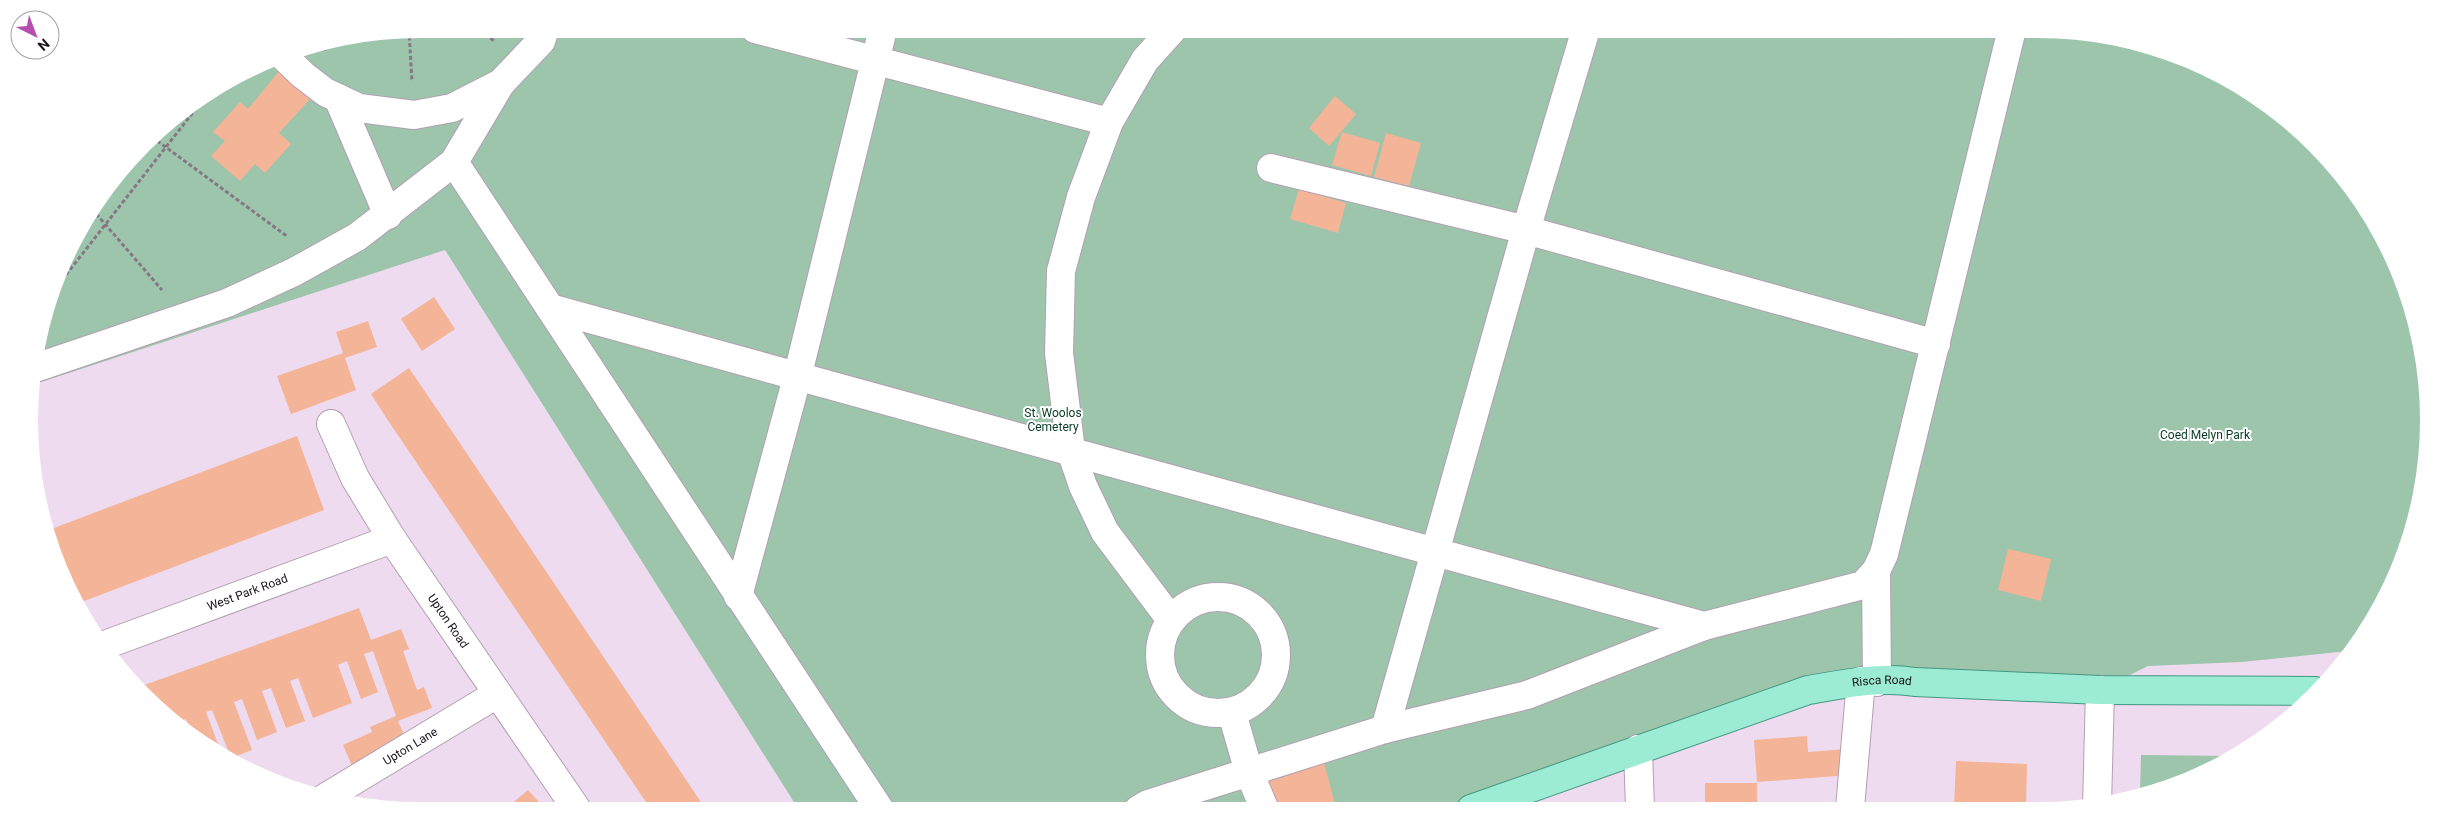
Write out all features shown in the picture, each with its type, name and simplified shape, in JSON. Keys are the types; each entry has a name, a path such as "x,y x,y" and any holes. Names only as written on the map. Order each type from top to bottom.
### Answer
{"main road":[{"name":"Risca Road","path":"1490,802 1808,690 1869,681 1894,678 1915,682 2100,690 2307,691"}],"street":[{"path":"42,366 227,303 357,237 388,215 454,162 501,83 542,38"},
{"path":"791,38 1109,122"},
{"path":"738,596 797,378 881,38"},
{"path":"1165,38 1145,60 1109,122 1080,197 1061,271 1059,352 1071,451 1083,486 1105,532 1171,620"},
{"path":"1385,729 1526,230 1583,38"},
{"path":"1154,802 1385,729 1527,695 1704,626 1862,585 1876,571 1884,554 2010,38"},
{"path":"289,61 303,75 338,98 359,108 414,115 452,108 501,83"},
{"path":"338,98 388,215"},
{"path":"454,162 875,802"},
{"path":"1270,168 1526,230 1936,344"},
{"path":"550,308 797,378 1071,451 1704,626"},
{"name":"Upton Road","path":"331,424 355,478 392,539 572,802"},
{"name":"West Park Road","path":"110,643 392,539"},
{"path":"1851,802 1869,681 1876,571"},
{"path":"1220,596 1240,600 1257,611 1270,627 1277,651 1274,672 1265,690 1251,704 1232,713 1215,714 1194,710 1178,699 1165,682 1159,658 1162,638 1171,620 1181,609 1199,599 1220,596"},
{"path":"2097,798 2100,690"},
{"name":"Upton Lane","path":"333,792 497,694"},
{"path":"1232,713 1249,772 1262,802"},
{"path":"1638,749 1640,802"}],"path":[{"path":"409,38 414,115"},
{"path":"68,272 193,112"},
{"path":"158,142 318,258"},
{"path":"97,215 185,317"}],"green space":[{"name":"St. Woolos Cemetery","path":"395,38 2063,38 2113,45 2137,51 2161,58 2207,77 2251,102 2271,117 2290,132 2326,168 2356,207 2369,229 2381,251 2400,297 2413,345 2417,370 2420,395 2420,445 2413,495 2400,543 2381,589 2356,633 2342,652 2242,662 2148,666 2100,690 1808,690 1491,802 794,802 445,250 39,383 51,321 67,274 77,251 102,207 132,168 168,132 207,102 229,89 251,77 297,58 345,45"},
{"path":"2141,755 2220,756 2184,773 2140,788"}],"building":[{"path":"280,70 312,97 279,133 291,144 265,173 255,164 240,181 211,156 225,141 213,132 240,102 248,109"},
{"path":"1335,96 1356,114 1329,146 1309,128"},
{"path":"1342,132 1380,143 1371,176 1332,165"},
{"path":"1386,133 1421,143 1409,186 1374,177"},
{"path":"1299,189 1346,203 1338,233 1290,219"},
{"path":"434,297 455,329 422,351 401,319"},
{"path":"368,321 377,347 345,358 356,390 291,414 277,376 343,353 336,332"},
{"path":"409,368 701,802 646,802 371,394"},
{"path":"297,436 324,510 84,601 67,566 54,528"},
{"path":"2008,549 2051,559 2041,601 1998,590"},
{"path":"359,608 371,640 401,629 409,649 403,651 417,690 424,687 432,708 398,721 408,744 353,768 343,745 372,732 370,727 396,716 373,651 364,654 378,692 361,699 347,661 338,665 352,703 313,718 298,678 290,681 305,721 286,728 271,688 262,691 277,732 257,740 242,699 234,702 252,750 237,756 228,750 212,710 206,712 218,745 188,724 186,719 183,720 168,708 145,685"},
{"path":"1807,736 1808,752 1847,749 1849,775 1757,782 1754,740"},
{"path":"1323,759 1334,802 1275,802 1267,774"},
{"path":"1956,761 2027,764 2026,802 1954,802"},
{"path":"1705,783 1757,783 1757,802 1705,802"},
{"path":"528,790 539,802 514,802"}],"park label":[{"name":"Coed Melyn Park","path":"2205,435"}]}
